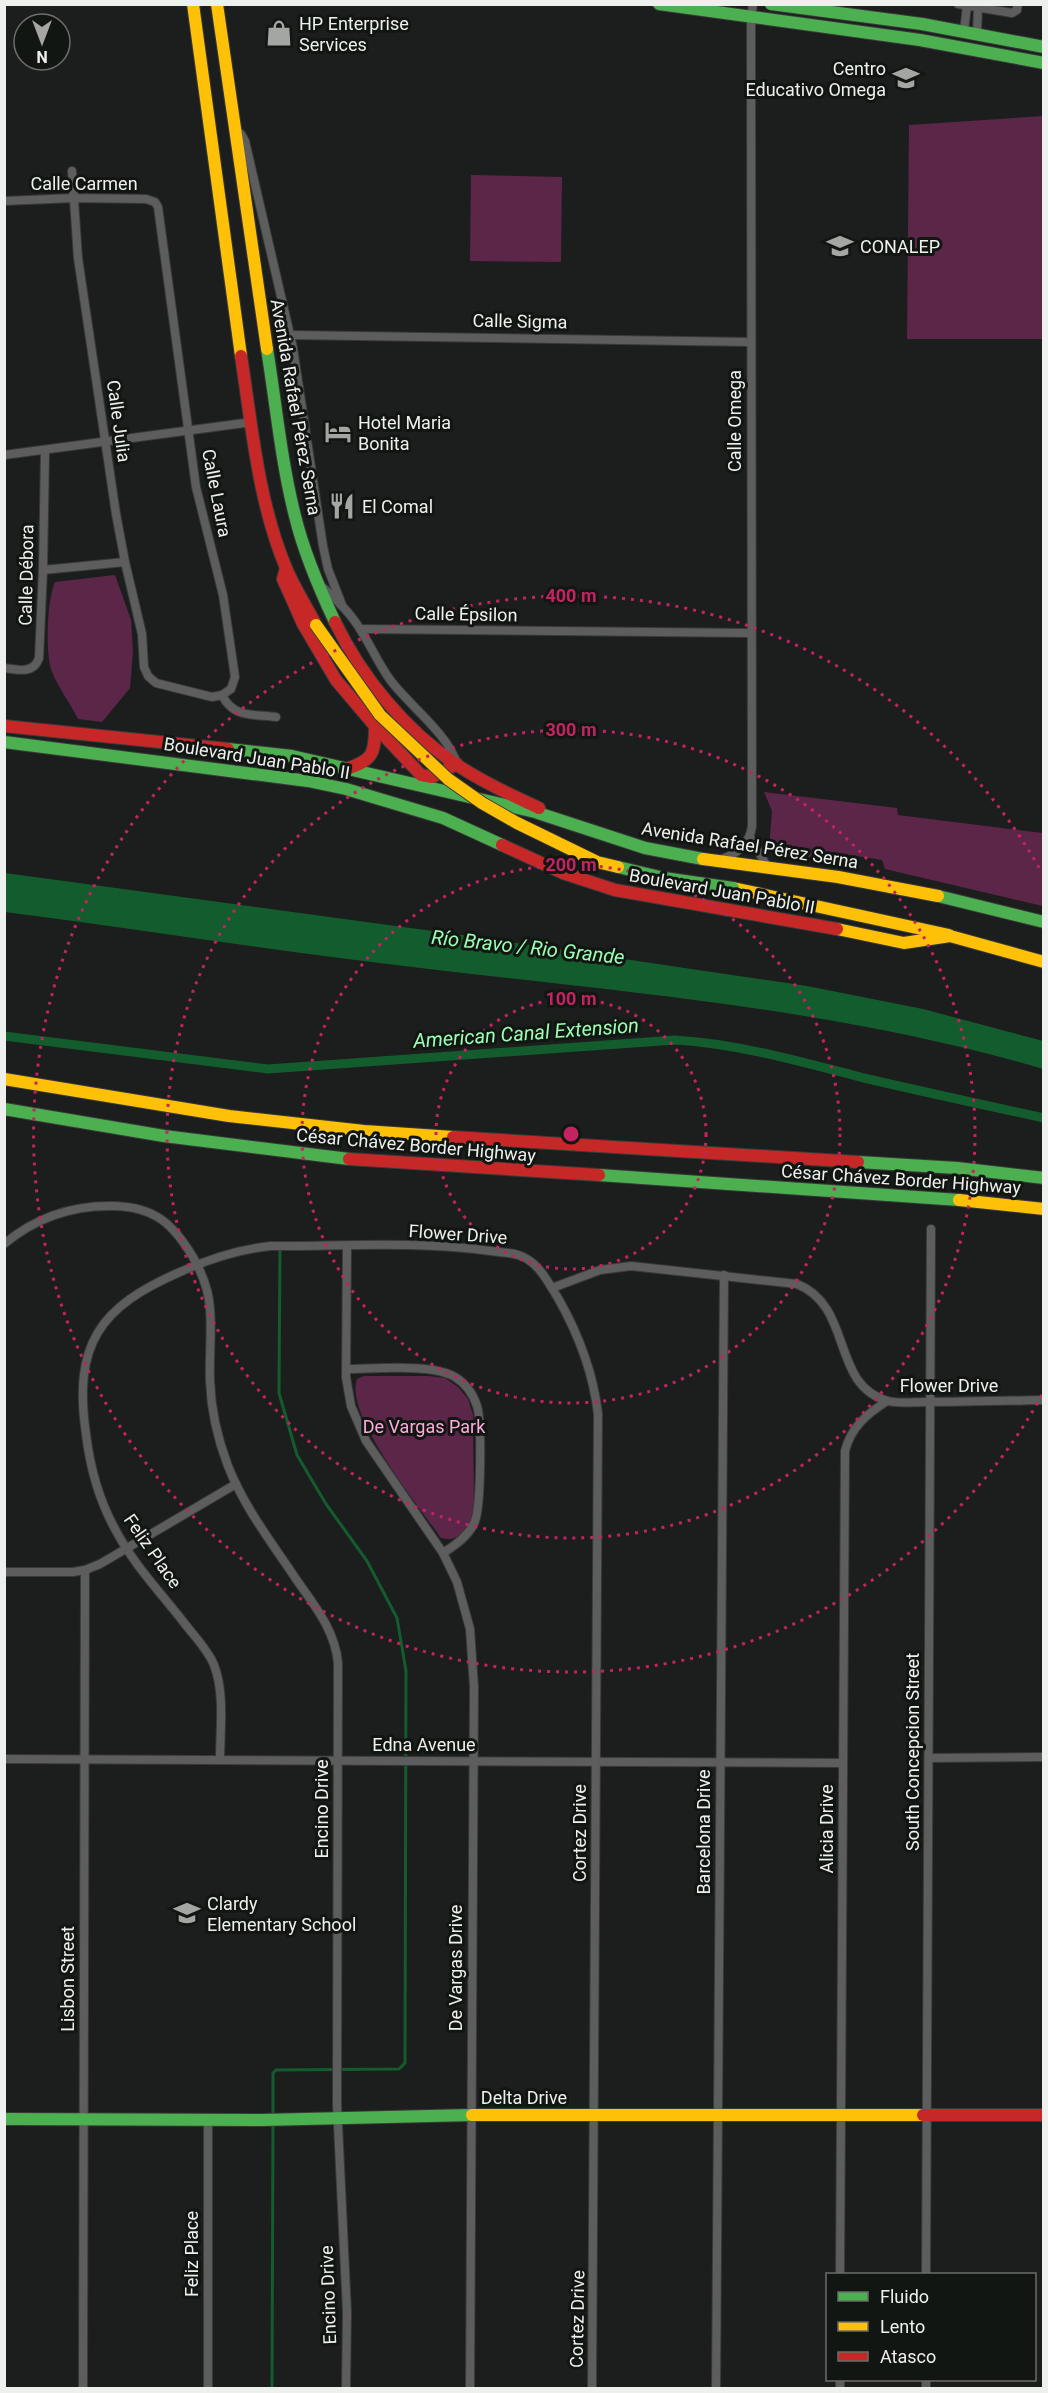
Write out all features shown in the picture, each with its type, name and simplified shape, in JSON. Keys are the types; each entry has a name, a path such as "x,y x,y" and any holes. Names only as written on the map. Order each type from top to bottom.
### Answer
{"main road":[{"path":"193,4 252,422 272,532 286,568 316,625 380,715 448,779 482,803 517,823 597,862 664,878 733,888 950,936 1044,962"},
{"name":"Avenida Rafael Pérez Serna","path":"217,4 290,496 300,536 318,584 343,636 366,673 396,711 417,733 457,764 499,790 562,819 645,848 716,861 838,877 924,893 1044,922"},
{"path":"659,4 752,11 1044,63"},
{"path":"771,4 870,16 1044,47"},
{"path":"868,33 870,16"},
{"path":"286,568 283,579 303,624 336,680 375,726 421,775 432,777 457,764"},
{"name":"Boulevard Juan Pablo II","path":"4,726 292,756 562,819"},
{"path":"345,769 363,763 371,756 375,745 375,726"},
{"name":"Boulevard Juan Pablo II","path":"4,742 308,781 346,789 443,818 563,873 615,890 775,917 904,943 950,936"},
{"name":"César Chávez Border Highway","path":"4,1079 218,1114 364,1131 957,1168 1044,1178"},
{"name":"César Chávez Border Highway","path":"4,1109 164,1136 349,1159 928,1196 1044,1209"},
{"name":"Delta Drive","path":"4,2119 208,2120 412,2115 1044,2115"}],"street":[{"path":"970,32 963,5 1012,13 1017,10 1018,4"},
{"path":"970,32 978,8"},
{"name":"Calle Omega","path":"750,837 752,11"},
{"path":"235,130 245,141 290,335 322,546 327,569 342,604"},
{"name":"Calle Julia","path":"72,171 78,258 105,443 125,562 142,634 146,673 156,683 212,697 222,695"},
{"name":"Calle Carmen","path":"4,201 74,198 149,200 155,202 159,210"},
{"name":"Calle Laura","path":"159,210 196,487 223,595 232,654 234,682 231,688 222,695"},
{"name":"Calle Sigma","path":"290,335 750,342"},
{"path":"4,455 45,452 252,422"},
{"name":"Calle Débora","path":"4,668 22,670 38,664 43,570 45,452"},
{"path":"43,570 125,562"},
{"path":"318,584 342,604 360,628 391,681 446,742 457,764"},
{"name":"Calle Épsilon","path":"360,628 750,633"},
{"path":"222,695 226,705 234,712 276,717"},
{"path":"716,861 737,852 750,837 768,868"},
{"path":"5,1243 36,1223 66,1211 84,1207 124,1206 139,1209 164,1221 181,1238 197,1265"},
{"name":"South Concepcion Street","path":"926,2273 931,1229"},
{"name":"De Vargas Drive","path":"347,1246 346,1369 351,1406 366,1441 443,1553 457,1582 470,1629 474,1687 470,2388"},
{"name":"Flower Drive","path":"197,1265 254,1247 449,1247 517,1254 538,1268 552,1288 578,1276 620,1267 647,1266 797,1284 816,1294 829,1310 852,1371 864,1386 887,1401 1044,1400"},
{"name":"Encino Drive","path":"197,1265 207,1289 210,1309 210,1382 215,1418 228,1466 254,1517 320,1614 333,1638 338,1663 338,2118 346,2312 346,2388"},
{"name":"Feliz Place","path":"197,1265 154,1284 119,1305 96,1335 85,1361 82,1400 92,1472 109,1518 126,1548 190,1629 215,1667 220,1692 220,1760"},
{"name":"Barcelona Drive","path":"716,2388 724,1275"},
{"name":"Cortez Drive","path":"552,1288 584,1351 595,1391 598,1414 592,2388"},
{"path":"346,1369 435,1369 455,1377 473,1397 479,1418 478,1509 471,1529 443,1553"},
{"name":"Alicia Drive","path":"840,2273 845,1451 850,1435 856,1426 887,1401"},
{"path":"4,1572 85,1570 236,1484"},
{"name":"Lisbon Street","path":"82,2388 85,1570"},
{"path":"929,1758 1044,1757"},
{"name":"Edna Avenue","path":"4,1760 843,1762"},
{"name":"Feliz Place","path":"208,2120 208,2388"}],"green space":[{"path":"1043,116 1043,339 907,339 909,125"},
{"path":"471,175 562,177 561,262 470,261"},
{"path":"115,575 131,620 133,652 130,688 102,722 78,719 50,665 48,623 52,590 55,582"},
{"path":"764,792 897,808 898,815 1043,833 1043,906 885,869 882,860 831,852 824,860 773,852 769,848 772,811"},
{"name":"De Vargas Park","path":"364,1376 445,1378 458,1387 468,1399 473,1415 474,1511 463,1533 453,1538 441,1538 386,1460 372,1437 356,1395 357,1379"}],"water":[{"name":"Río Bravo / Rio Grande","path":"5,873 462,935 807,986 923,1009 1043,1041 1043,1069 892,1032 738,1006 376,963 5,912"}],"waterway":[{"name":"American Canal Extension","path":"4,1036 268,1069 675,1040 723,1045 771,1055 1044,1118"},
{"path":"273,2117 273,2073 276,2070 399,2069 405,2063 406,1671 397,1618 367,1561 326,1504 297,1455 279,1393 280,1246"},
{"path":"272,2388 273,2123"}],"traffic: fast":[{"path":"659,4 920,40 1044,63"},
{"path":"771,4 922,24 1044,47"},
{"path":"267,349 282,453 295,516 312,570 335,622"},
{"path":"4,742 308,781 346,789 443,818 502,845"},
{"path":"228,749 292,756 535,812 645,848 703,859"},
{"path":"618,867 664,878 733,888"},
{"path":"938,896 1044,922"},
{"path":"4,1109 164,1136 349,1159"},
{"path":"858,1162 957,1168 1044,1178"},
{"path":"599,1175 959,1200"},
{"path":"4,2119 262,2120 472,2115"}],"traffic: slow":[{"path":"193,4 241,356"},
{"path":"217,4 267,349"},
{"path":"316,625 380,715 448,779 482,803 517,823 597,862 618,867"},
{"path":"703,859 838,877 938,896"},
{"path":"733,888 949,935"},
{"path":"837,929 904,943 950,936 1044,962"},
{"path":"4,1079 229,1116 364,1131 453,1137"},
{"path":"959,1200 1044,1209"},
{"path":"472,2115 923,2115"}],"traffic: jam":[{"path":"241,356 262,490 276,543 296,589 316,625"},
{"path":"286,568 283,579 303,624 336,680 375,726 371,755 346,769"},
{"path":"335,622 372,683 403,720 420,736 457,765 539,808"},
{"path":"4,726 228,749"},
{"path":"375,726 421,775 432,777 457,764"},
{"path":"502,845 563,873 615,890 837,929"},
{"path":"453,1137 858,1162"},
{"path":"349,1159 599,1175"},
{"path":"923,2115 1044,2115"}],"place":[{"name":"HP Enterprise Services","path":"279,33"},
{"name":"Centro Educativo Omega","path":"906,78"},
{"name":"CONALEP","path":"840,246"},
{"name":"Hotel Maria Bonita","path":"338,432"},
{"name":"El Comal","path":"342,506"},
{"name":"Clardy Elementary School","path":"187,1913"}]}
